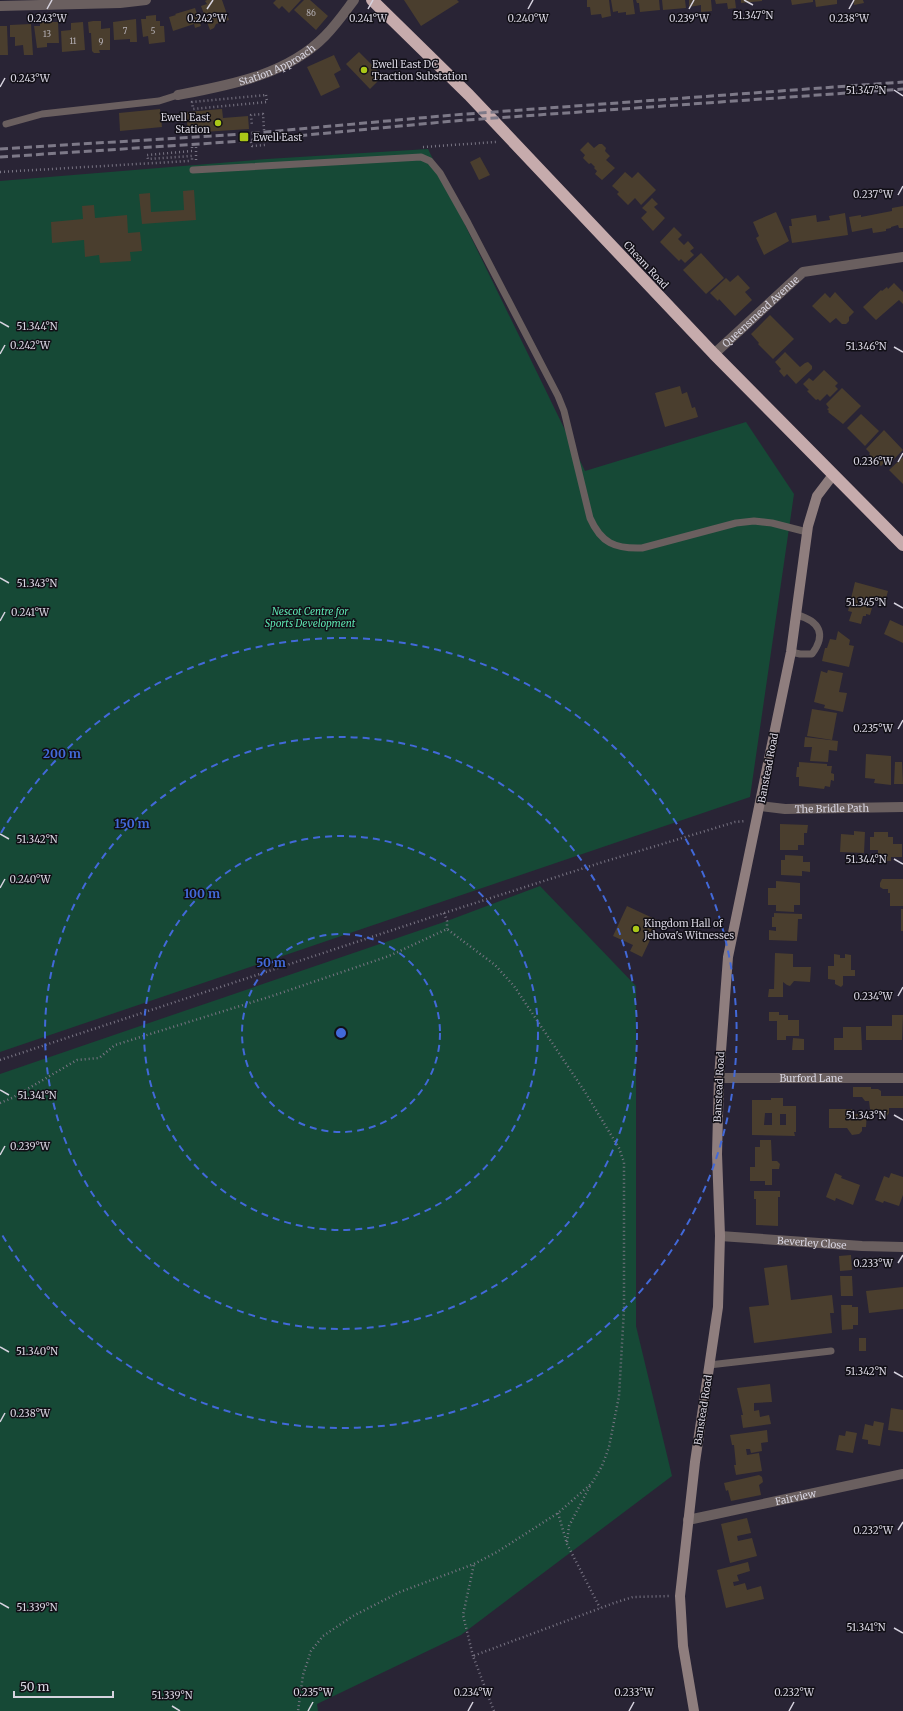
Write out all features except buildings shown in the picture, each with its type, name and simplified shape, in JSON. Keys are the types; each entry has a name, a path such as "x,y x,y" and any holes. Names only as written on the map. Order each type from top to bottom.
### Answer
{"highway":[{"name":"Cheam Road","path":"374,1 492,120 714,354 903,545"}],"street":[{"path":"0,6 120,3 146,0"},
{"name":"Station Approach","path":"178,95 230,85 291,63 326,36 354,0"},
{"name":"Queensmead Avenue","path":"714,354 803,272 903,257"},
{"name":"Banstead Road","path":"694,1711 683,1646 680,1596 688,1520 718,1307 720,1236 717,1154 719,1078 728,957 791,652 811,511 817,496 833,475"},
{"name":"The Bridle Path","path":"760,806 785,809 903,807"},
{"name":"Burford Lane","path":"719,1078 903,1078"},
{"name":"Beverley Close","path":"720,1236 862,1246 903,1247"},
{"name":"Fairview","path":"688,1520 903,1474"}],"lane":[{"path":"6,124 42,114 159,101 178,95"},
{"path":"193,170 421,157 430,161 440,173 468,224 558,396 564,411 590,518 595,530 603,538 613,545 627,548 642,548 736,523 754,521 772,523 807,532"},
{"path":"791,652 812,654 818,646 820,635 818,627 808,618 797,615"},
{"path":"709,1365 831,1351"}],"path":[{"path":"192,109 205,109 267,102 266,95 195,102"},
{"path":"252,126 251,115 263,114 265,145 252,146 252,142"},
{"path":"192,147 192,151 147,155 148,159 192,156 192,161"},
{"path":"196,147 196,160"},
{"path":"0,1060 444,913 735,822 745,822 760,806"},
{"path":"444,913 447,921 447,929"},
{"path":"0,1103 12,1098 77,1060 99,1058 115,1045 272,996 389,956 447,929"},
{"path":"447,929 495,965 514,986 586,1092 623,1156 624,1309 619,1396 609,1447 602,1466 569,1526 567,1544"},
{"path":"298,1711 304,1675 311,1651 323,1636 353,1616 400,1592 474,1564 558,1513 592,1483"},
{"path":"558,1513 567,1544 600,1608"},
{"path":"474,1564 463,1615 473,1656 494,1711"},
{"path":"473,1656 633,1597 680,1596"}],"green space":[{"name":"Nescot Centre for Sports Development","path":"428,149 585,471 746,422 794,494 750,797 0,1052 0,181 267,159"},
{"path":"540,886 636,986 636,1326 672,1476 461,1635 317,1704 318,1711 0,1711 0,1074 447,921"}],"railway":[{"path":"0,149 244,134 453,115 903,82"},
{"path":"0,157 244,141 453,121 903,89"}],"place":[{"name":"Ewell East DC Traction Substation","path":"364,70"},
{"name":"Ewell East Station","path":"218,123"},
{"name":"Ewell East","path":"244,137"},
{"name":"Kingdom Hall of Jehova's Witnesses","path":"636,929"}]}
